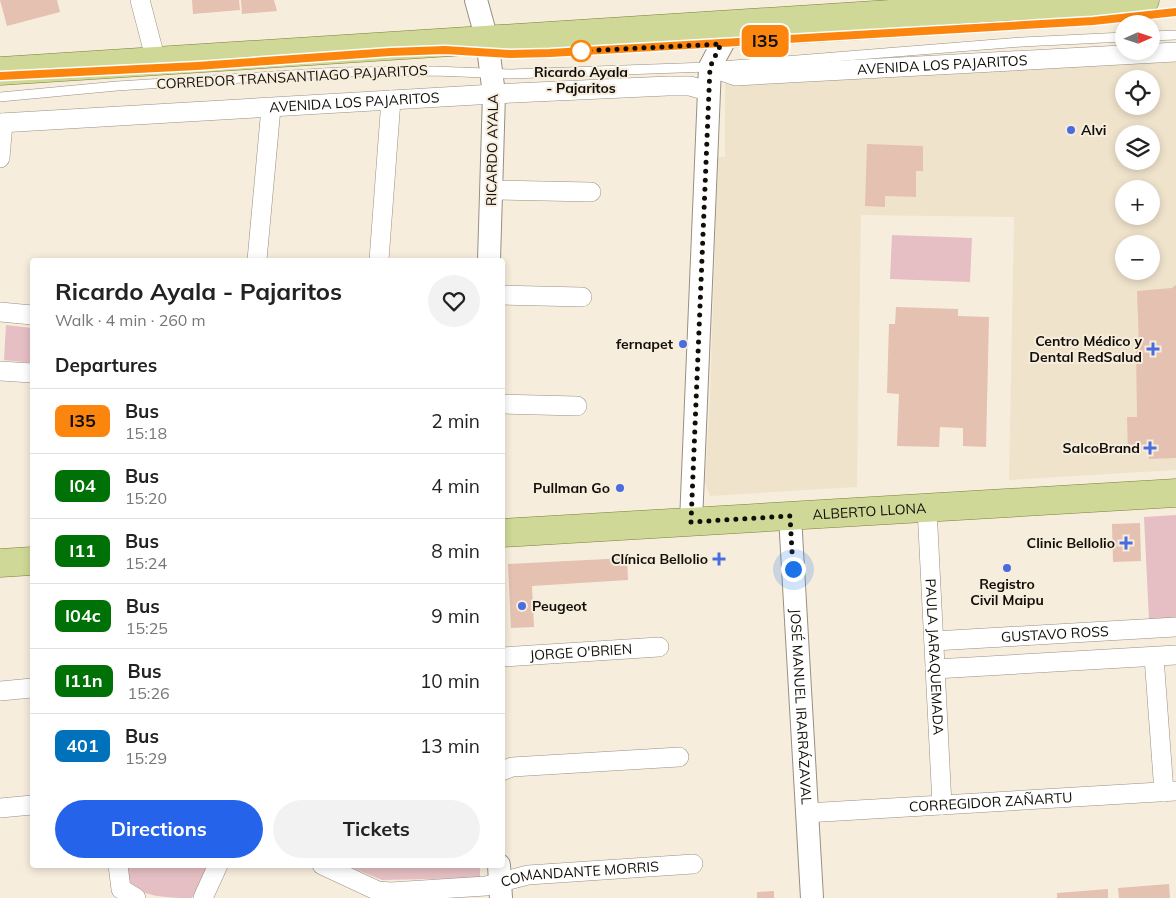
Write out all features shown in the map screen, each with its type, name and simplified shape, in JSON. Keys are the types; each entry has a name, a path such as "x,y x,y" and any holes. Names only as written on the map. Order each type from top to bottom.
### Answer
{"main road":[{"name":"AVENIDA LOS PAJARITOS","path":"0,71 156,61 484,60 878,8 1145,0"},
{"name":"ALBERTO LLONA","path":"505,533 1176,493"},
{"path":"0,563 30,561"}],"street":[{"path":"140,0 156,61"},
{"name":"RICARDO AYALA","path":"476,0 484,60 492,190 489,258"},
{"path":"691,522 710,67 726,37 748,24"},
{"name":"AVENIDA LOS PAJARITOS","path":"710,67 736,76 1176,52"},
{"name":"AVENIDA LOS PAJARITOS","path":"1,123 391,100 484,60 668,86 690,86 708,90"},
{"path":"379,258 391,100"},
{"path":"257,258 271,108"},
{"path":"0,158 1,123"},
{"path":"492,190 591,192"},
{"path":"505,295 582,297"},
{"path":"0,312 30,315"},
{"path":"0,371 30,373"},
{"path":"505,404 577,406"},
{"name":"PAULA JARAQUEMADA","path":"926,508 942,805"},
{"name":"JOSÉ MANUEL IRARRÁZAVAL","path":"790,516 812,898"},
{"name":"GUSTAVO ROSS","path":"934,642 1176,628"},
{"name":"JORGE O'BRIEN","path":"505,657 659,647"},
{"name":"GUSTAVO ROSS","path":"935,670 1176,655"},
{"path":"1154,657 1170,792"},
{"path":"0,690 30,688"},
{"path":"505,770 512,767 679,757"},
{"name":"CORREGIDOR ZAÑARTU","path":"806,813 1170,792"},
{"path":"0,808 30,805"},
{"name":"COMANDANTE MORRIS","path":"328,868 378,891 391,892 486,886 528,875 693,864"},
{"path":"118,868 122,889 136,898"},
{"path":"203,898 217,868"}],"lane":[{"name":"CORREDOR TRANSANTIAGO PAJARITOS","path":"0,97 117,86 401,70 532,54 1093,21 1176,12"},
{"path":"1160,36 1176,35"},
{"name":"CORREDOR TRANSANTIAGO PAJARITOS","path":"0,76 197,66 390,52 484,60 510,74 548,74 710,67 1022,42 1115,37"}],"shaded area":[{"path":"1176,61 1176,470 1009,480 1014,217 861,215 857,487 710,496 705,483 710,396 718,157 725,157 725,84 1116,62"},
{"path":"892,235 972,238 970,282 890,279"},
{"path":"6,325 30,328 30,363 4,360"},
{"path":"1176,515 1176,619 1149,620 1144,517"},
{"path":"127,868 207,868 192,898 148,894 133,887 127,875"},
{"path":"352,868 480,868 480,878 382,880"}],"building":[{"path":"0,0 57,0 60,12 7,26"},
{"path":"192,0 239,0 240,10 193,14"},
{"path":"241,0 274,0 277,11 242,14"},
{"path":"867,144 923,146 923,171 916,171 916,197 885,196 885,207 865,206"},
{"name":"Centro Médico y Dental RedSalud","path":"1176,285 1176,458 1149,459 1148,450 1128,453 1127,417 1137,417 1136,348 1139,347 1137,291 1172,288"},
{"path":"896,307 958,309 958,316 989,317 986,447 963,446 963,428 940,427 939,447 897,446 899,394 887,393 889,324 895,324"},
{"name":"Clinic Bellolio","path":"1140,523 1141,561 1113,562 1112,524"},
{"name":"Peugeot","path":"627,558 628,580 532,586 534,627 511,628 508,564"},
{"path":"1169,884 1170,898 1119,898 1118,888"},
{"path":"1108,889 1108,898 1057,898 1057,893"},
{"path":"774,891 774,898 757,898 757,892"}],"bus line":[{"name":"I35","path":"0,76 197,66 390,52 445,50 532,54 1093,21 1176,12"}],"place":[{"name":"Ricardo Ayala - Pajaritos","path":"581,51"},
{"name":"Alvi","path":"1071,130"},
{"name":"fernapet","path":"683,344"},
{"name":"Centro Médico y Dental RedSalud","path":"1153,349"},
{"name":"SalcoBrand","path":"1150,448"},
{"name":"Pullman Go","path":"620,488"},
{"name":"Clinic Bellolio","path":"1126,543"},
{"name":"Clínica Bellolio","path":"719,559"},
{"name":"Registro Civil Maipu","path":"1007,568"},
{"name":"Peugeot","path":"522,606"}],"route":[{"path":"581,51 721,44 710,67 691,522 790,516 793,569"}]}
